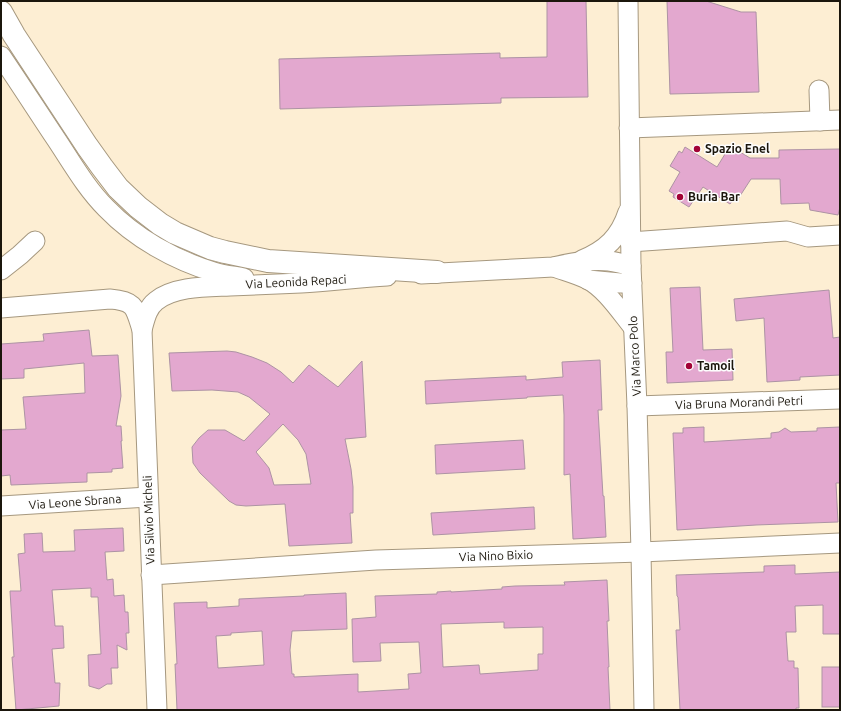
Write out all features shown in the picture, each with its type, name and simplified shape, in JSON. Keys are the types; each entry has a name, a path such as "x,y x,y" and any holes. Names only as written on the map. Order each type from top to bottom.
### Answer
{"highway":[{"path":"1,12 14,35 87,146 118,188 145,214 175,233 210,248 268,261 437,272"}],"street":[{"name":"Via Marco Polo","path":"628,1 630,242 637,406 644,710"},
{"path":"1,56 83,180 106,208 125,226 156,247 177,258 200,267 223,274 277,283"},
{"path":"819,90 820,121"},
{"path":"629,128 840,120"},
{"path":"580,261 597,253 609,244 617,235 630,207"},
{"path":"630,242 787,231 808,237 840,235"},
{"path":"1,270 35,241"},
{"name":"Via Leonida Repaci","path":"142,330 149,308 156,301 174,292 193,289 277,283 300,283 437,272 553,267 580,261 608,261 631,274"},
{"path":"553,267 588,280 620,283 631,274"},
{"path":"588,280 599,288 614,303 633,327"},
{"path":"1,308 110,299 118,300 124,301 135,308 142,330"},
{"name":"Via Silvio Micheli","path":"142,330 157,710"},
{"name":"Via Bruna Morandi Petri","path":"637,406 840,399"},
{"name":"Via Leone Sbrana","path":"1,506 148,497"},
{"name":"Via Nino Bixio","path":"151,575 376,560 641,552 840,543"}],"building":[{"path":"547,1 586,1 588,97 501,98 501,103 280,109 279,59 500,53 500,58 547,57"},
{"path":"667,1 706,1 741,12 756,12 759,92 670,94"},
{"path":"730,146 750,158 779,158 779,150 840,149 840,207 838,215 810,210 809,203 781,204 780,179 751,179 738,199 735,197 730,204 703,187 689,207 673,197 674,194 669,191 680,172 670,166 679,151 682,153 685,147 717,167"},
{"path":"700,287 703,350 732,349 733,380 667,383 666,352 673,352 670,288"},
{"path":"829,290 833,338 840,337 840,375 800,377 800,380 767,382 764,318 736,321 734,299"},
{"path":"89,330 92,356 118,355 121,396 116,426 121,426 123,468 112,469 112,472 87,473 87,482 11,485 10,475 1,476 1,430 26,429 23,397 85,393 84,363 24,369 24,378 1,379 1,344 44,341 43,334"},
{"path":"236,352 267,363 281,372 293,383 309,365 338,387 362,361 366,437 345,439 353,487 353,513 350,513 352,543 289,546 285,504 246,506 236,505 229,501 200,473 193,463 192,447 208,430 225,430 244,441 270,414 249,397 238,392 212,390 172,391 169,353","holes":["283,424 298,440 306,454 311,484 274,485 269,468 256,452"]},
{"path":"600,360 602,410 598,410 606,537 573,539 570,474 564,475 563,395 426,404 425,381 526,376 526,380 563,377 562,362"},
{"path":"704,427 704,442 771,438 771,433 779,432 785,428 791,432 817,431 817,428 840,427 840,483 836,483 838,522 677,530 673,433 683,433 683,428"},
{"path":"523,440 525,469 436,474 435,445"},
{"path":"534,507 535,529 433,535 431,513"},
{"path":"123,528 124,551 105,552 107,580 113,579 114,596 124,595 125,612 128,612 129,633 126,633 127,650 117,645 118,668 111,668 112,684 107,684 99,689 89,686 88,655 101,654 98,597 91,597 91,588 52,590 55,626 63,626 64,648 52,649 55,683 60,683 59,706 16,710 12,657 14,657 10,591 21,591 18,554 25,553 24,534 42,533 43,552 75,551 74,530"},
{"path":"795,565 795,574 840,572 840,634 823,634 823,605 795,606 796,632 786,632 788,661 794,661 794,668 798,668 799,708 796,708 796,710 680,710 676,630 680,630 676,575 764,572 764,566"},
{"path":"607,580 610,710 177,710 175,664 177,664 174,603 207,602 207,608 239,606 239,599 346,593 347,629 292,631 290,650 292,674 294,674 294,677 358,674 358,692 409,689 408,674 421,673 419,642 380,643 381,661 353,662 352,619 376,617 375,596 437,594 437,592 502,589 502,587 515,586 565,585 564,582","holes":["504,622 504,628 543,627 543,654 538,654 538,670 480,674 479,665 443,667 441,624","262,631 264,665 218,668 216,636 231,635 231,633"]},
{"path":"822,667 840,667 840,707 822,707"}],"place":[{"name":"Spazio Enel","path":"697,149"},
{"name":"Buria Bar","path":"680,197"},
{"name":"Tamoil","path":"689,366"}]}
